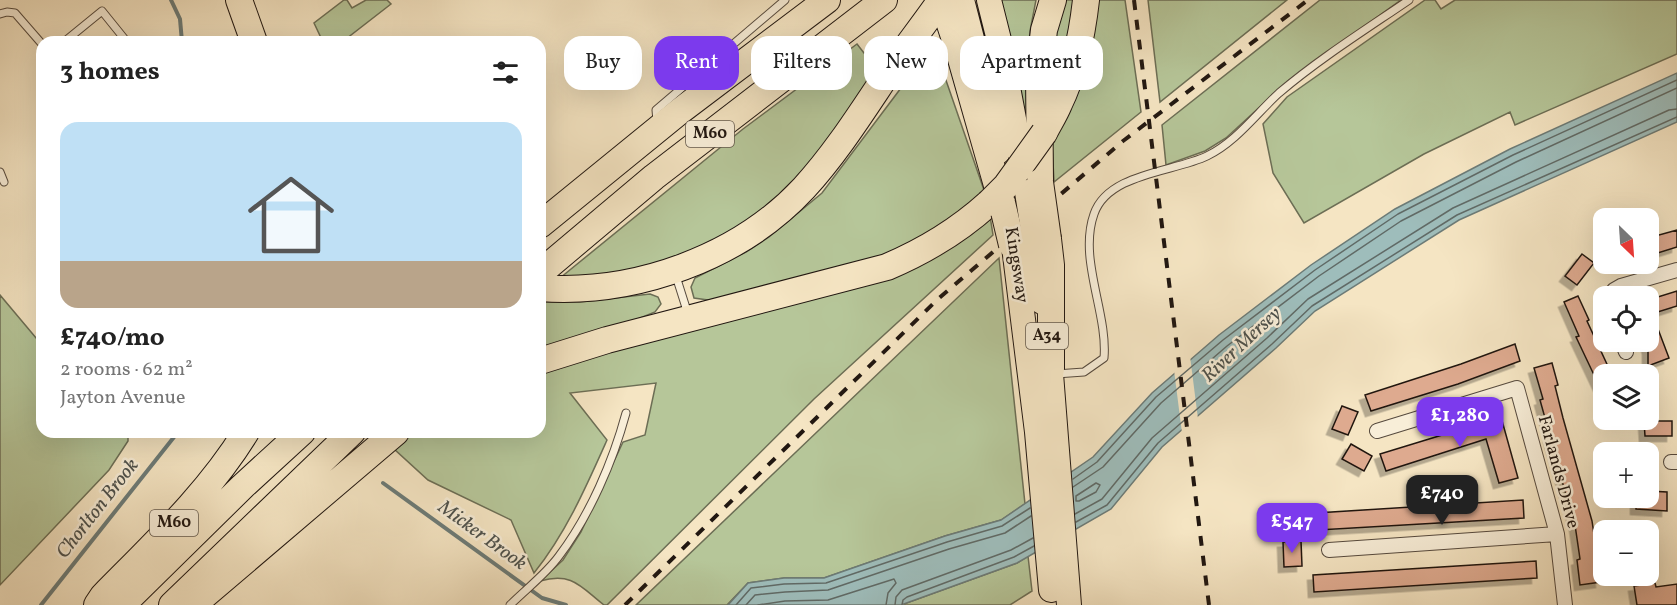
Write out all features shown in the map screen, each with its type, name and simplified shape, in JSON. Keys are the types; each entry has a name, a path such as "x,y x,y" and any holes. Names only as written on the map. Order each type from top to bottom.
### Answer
{"highway":[{"path":"223,0 233,36"},
{"path":"239,0 252,36"},
{"name":"M60","path":"546,220 657,130 827,0"},
{"name":"M60","path":"546,268 654,177 884,0"},
{"path":"546,288 578,289 642,280 704,258 742,237 774,216 797,195 843,140 942,0 960,36"},
{"path":"962,0 966,36"},
{"path":"989,0 999,40 1025,247 1051,266 1052,371"},
{"path":"1019,194 1039,153 1041,56 1044,30 1053,0"},
{"path":"546,359 607,340 871,272 930,248 957,230 989,203 1006,186 1034,150 1060,104 1073,67 1078,51 1086,0"},
{"path":"981,90 1019,194 1025,247"},
{"name":"Kingsway","path":"1025,247 1046,431 1060,598"},
{"name":"Kingsway","path":"1046,431 1052,371"},
{"name":"M60","path":"97,605 177,520 226,463 242,438"},
{"name":"M60","path":"122,605 295,438"},
{"path":"172,605 346,438"},
{"path":"193,605 389,438"}],"street":[{"path":"1621,286 1677,270"},
{"name":"Farlands Drive","path":"1377,431 1517,388 1557,534 1565,605"},
{"path":"1329,550 1557,534"}],"lane":[{"path":"657,130 656,110 786,0"},
{"path":"1052,371 1084,372 1104,358 1106,341 1098,306 1090,246 1094,213 1104,199 1120,185 1138,177 1192,162 1219,150 1280,93 1324,58 1409,0"},
{"path":"71,36 102,11 122,36"},
{"path":"0,14 15,13 36,37"},
{"path":"0,172 4,182"},
{"path":"674,270 690,319"},
{"path":"510,605 559,557 576,529 618,444 626,412"}],"green space":[{"path":"344,0 347,0 352,8 366,0 387,0 391,4 350,36 320,36 314,23"},
{"path":"998,0 1036,0 1030,36 1006,36"},
{"path":"1063,0 1074,0 1068,36 1055,36"},
{"path":"1095,0 1125,0 1141,112 1054,182 1052,143 1068,90 1103,90 1103,36 1084,36"},
{"path":"1148,0 1287,0 1160,102"},
{"path":"1320,0 1401,0 1288,81 1226,138 1205,151 1166,165 1162,125"},
{"path":"1425,0 1435,0 1441,9 1455,0 1677,0 1677,54 1515,125 1510,112 1424,154 1304,223 1273,173 1263,124 1287,97"},
{"path":"857,44 864,53 865,90 838,129 784,194 723,239 641,272 560,278 743,129 795,90 852,90 852,48"},
{"path":"948,86 985,193 919,241 870,261 715,301 694,298 691,287 695,278 746,252 769,237 822,193 899,90 948,90"},
{"path":"1018,90 1030,90 1032,128"},
{"path":"990,216 993,235 814,399 607,605 575,582 560,578 540,581 563,560 581,532 623,442 645,435 656,383 570,393 607,440 566,526 534,573 511,520 428,480 393,448 407,438 546,438 546,368 672,333"},
{"path":"999,258 1025,504 1001,520 945,536 824,578 784,578 748,583 727,605 636,605"},
{"path":"650,294 658,297 661,304 655,312 623,325 546,348 546,302 580,302"},
{"path":"0,295 36,338 36,438 128,438 128,441 109,470 0,585"},
{"path":"1028,556 1032,591 1010,605 901,605 1017,563"}],"water":[{"name":"River Mersey","path":"1677,73 1677,122 1459,220 1315,311 1162,447 1111,509 1017,563 901,605 728,605 748,583 784,578 824,578 945,536 1001,520 1093,457 1152,393 1219,335 1311,265 1395,209 1510,149"}],"pier":[{"path":"1190,356 1198,419 1182,433 1174,370"}],"building":[{"path":"1677,230 1677,247 1659,253 1659,235"},
{"path":"1582,254 1593,262 1577,285 1565,276"},
{"path":"1677,291 1677,306 1659,312 1659,297"},
{"path":"1578,296 1589,320 1587,321 1593,334 1593,352 1601,352 1607,364 1593,364 1593,373 1576,337 1579,336 1564,302"},
{"path":"1659,332 1669,358 1648,364 1648,352 1659,352"},
{"path":"1515,344 1520,361 1458,384 1371,411 1365,395"},
{"path":"1552,363 1563,418 1592,521 1593,583 1580,585 1577,560 1580,559 1575,525 1549,437 1540,400 1543,399 1534,368"},
{"path":"1342,406 1358,412 1348,435 1332,429"},
{"path":"1501,417 1518,478 1499,483 1486,439 1386,471 1380,454"},
{"path":"1659,421 1672,421 1672,436 1645,436 1645,430 1659,430"},
{"path":"1351,444 1372,456 1364,471 1342,459"},
{"path":"1659,492 1667,492 1667,511 1636,509 1659,508"},
{"path":"1523,500 1524,518 1301,531 1300,514"},
{"path":"1301,541 1302,566 1284,567 1283,542"},
{"path":"1536,561 1537,578 1314,592 1313,575"},
{"path":"1677,584 1677,605 1637,605 1634,586 1656,587"}],"waterway":[{"name":"Micker Brook","path":"171,0 180,19 181,36"},
{"name":"Chorlton Brook","path":"41,605 173,438"},
{"name":"Micker Brook","path":"383,483 542,598 566,605"}],"railway":[{"path":"1134,0 1209,605"},
{"path":"625,605 938,299 1123,141 1308,0"}]}
